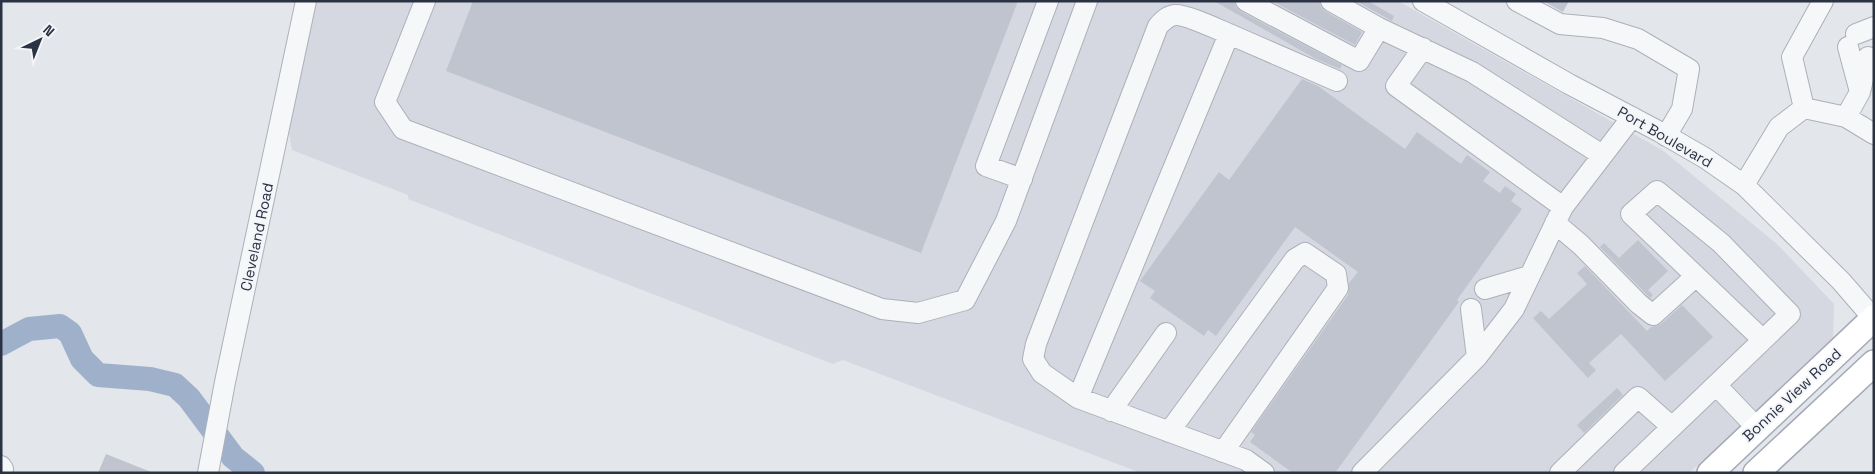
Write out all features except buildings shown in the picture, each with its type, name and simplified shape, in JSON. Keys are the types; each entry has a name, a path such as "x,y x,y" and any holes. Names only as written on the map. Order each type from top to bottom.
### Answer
{"main road":[{"name":"Bonnie View Road","path":"1710,473 1874,318"},
{"path":"1756,473 1874,364"}],"street":[{"name":"Cleveland Road","path":"208,473 306,1"},
{"path":"425,1 385,102 404,128 882,309 918,313 965,300 1006,221 1088,1"},
{"path":"1022,180 986,166 1048,1"},
{"path":"1246,1 1359,61 1379,28"},
{"path":"1331,1 1379,28 1472,72 1602,156"},
{"name":"Port Boulevard","path":"1423,1 1705,158 1744,185 1841,281 1874,318"},
{"path":"1517,1 1560,24 1603,28 1638,39 1689,69 1682,109 1666,136"},
{"path":"1804,108 1792,57 1823,1"},
{"path":"1264,473 1246,460 1078,398 1042,373 1033,359 1036,344 1158,26 1164,19 1174,15 1182,16 1229,34 1337,81"},
{"path":"1078,398 1229,34"},
{"path":"1859,36 1869,86"},
{"path":"1424,48 1396,86 1559,215 1581,245 1653,315 1696,276"},
{"path":"1846,117 1869,86 1868,57"},
{"path":"1744,185 1779,127 1804,108 1846,117 1874,134"},
{"path":"1362,473 1477,357 1514,309 1559,215 1632,117"},
{"path":"1624,473 1763,340 1790,314 1721,243 1657,191 1631,214 1763,340"},
{"path":"1169,432 1295,259 1305,252 1336,274 1338,288 1223,452"},
{"path":"1485,289 1530,276"},
{"path":"1471,309 1477,357"},
{"path":"1111,410 1166,333"},
{"path":"1716,385 1757,428"},
{"path":"1560,473 1638,397 1672,427"},
{"path":"1,466 3,469 2,473"}],"shaded area":[{"path":"315,1 1398,1 1662,150 1777,244 1834,304 1833,338 1689,473 1141,473 843,360 833,364 408,199 408,195 292,150 288,125"}],"waterway":[{"path":"1,344 29,329 60,326 70,333 82,359 98,375 150,379 175,385 189,398 233,457 253,473"}]}
